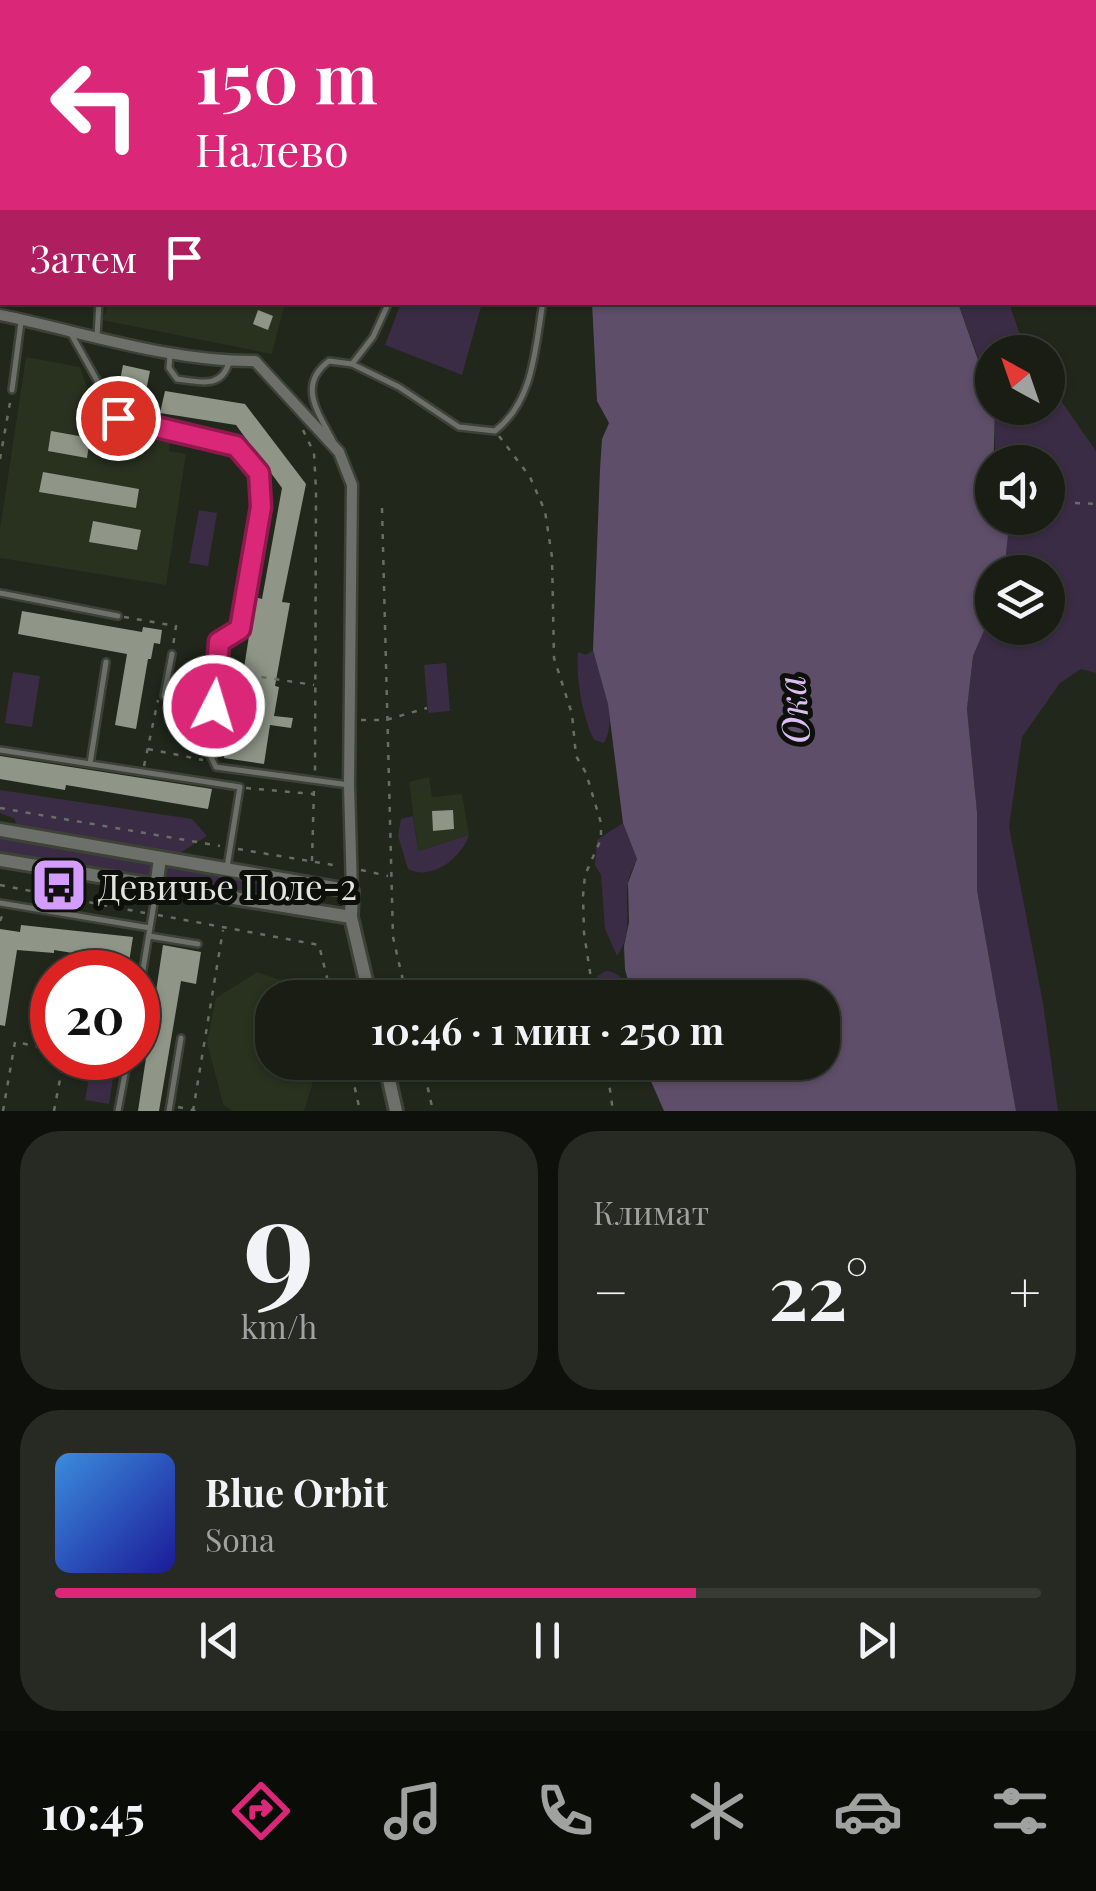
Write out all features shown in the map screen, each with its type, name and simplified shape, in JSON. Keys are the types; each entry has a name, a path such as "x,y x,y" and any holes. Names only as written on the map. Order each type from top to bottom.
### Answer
{"street":[{"path":"10,317 170,352 255,362 339,452 352,485 348,785 351,917 366,980"},
{"path":"0,830 352,891"},
{"path":"160,858 161,888"},
{"path":"0,860 351,917"},
{"path":"389,1080 396,1111"}],"lane":[{"path":"98,336 99,305"},
{"path":"352,364 373,337 388,305"},
{"path":"339,452 322,420 311,386 315,372 329,362 352,364 399,387 459,427 495,431 512,418 525,394 542,305"},
{"path":"10,317 12,390"},
{"path":"68,330 118,418 236,446 259,473 261,507 240,629 219,642 210,754 216,766 348,785"},
{"path":"170,352 169,368 177,380 214,382 226,372 230,362"},
{"path":"0,593 118,616"},
{"path":"172,654 164,696 214,706"},
{"path":"90,764 106,662"},
{"path":"0,750 240,787 226,870"},
{"path":"146,950 161,888"},
{"path":"3,904 198,944"},
{"path":"169,1108 181,1038"},
{"path":"118,1111 123,1080"}],"path":[{"path":"0,460 12,390"},
{"path":"303,429 314,452 316,472 312,861"},
{"path":"495,431 530,477 545,511 552,556 554,658 572,714 576,756 586,773 601,823 600,838 584,875 584,932 591,980"},
{"path":"1075,503 1096,504"},
{"path":"382,508 390,876 393,937 403,980"},
{"path":"118,616 176,626 172,654"},
{"path":"217,670 316,685"},
{"path":"143,772 159,697 164,696"},
{"path":"350,719 386,720 427,708"},
{"path":"148,749 198,760"},
{"path":"240,787 314,794"},
{"path":"0,808 390,876"},
{"path":"188,862 214,845"},
{"path":"0,884 319,945 328,980"},
{"path":"156,915 161,888"},
{"path":"0,922 3,904"},
{"path":"169,1108 194,1111 223,927"},
{"path":"3,1111 16,1042 30,1045"},
{"path":"54,1111 60,1080"},
{"path":"353,1080 360,1111"},
{"path":"426,1080 434,1111"},
{"path":"609,1080 613,1111"}],"shaded area":[{"path":"108,305 284,305 272,354 102,320"},
{"path":"400,305 481,305 462,375 385,345"},
{"path":"959,305 1010,305 1020,335 975,335 975,350"},
{"path":"26,357 80,367 100,426 171,435 169,451 186,454 166,585 0,558 0,529"},
{"path":"1065,406 1096,451 1096,673 1081,669 1060,683 1022,737 1009,827 1043,1003 1058,1111 1016,1111 977,890 977,812 967,709 978,645 1065,645 1065,555 1005,555 1006,535 1065,535 1065,445 995,445 995,425 1065,425"},
{"path":"199,510 217,513 208,566 189,563"},
{"path":"593,650 609,709 604,743 594,740 579,686 578,652 586,655"},
{"path":"446,663 450,711 428,713 424,665"},
{"path":"13,672 40,676 32,727 5,723"},
{"path":"429,777 432,797 462,794 469,835 418,851 409,782"},
{"path":"0,790 192,819 207,836 180,853 16,826 15,819 0,813"},
{"path":"413,816 418,851 469,835 444,866 426,872 408,869 398,836 401,819"},
{"path":"623,823 637,859 628,883 625,938 617,956 605,929 601,875 595,865 597,840"},
{"path":"0,836 156,865 152,881 0,854"},
{"path":"169,863 307,888 311,896 302,903 167,881 163,876"},
{"path":"606,971 623,980 599,980 597,976"},
{"path":"257,972 281,980 255,980 255,1080 314,1080 304,1111 232,1111 223,1104 207,1042 216,998"},
{"path":"89,1080 113,1080 109,1104 85,1100"}],"water":[{"name":"Ока","path":"592,305 959,305 975,351 975,425 995,425 994,445 975,445 975,535 1008,535 1006,555 975,555 978,645 967,709 977,812 977,890 1016,1111 664,1111 650,1080 840,1080 840,980 628,980 624,946 629,922 628,883 637,859 623,823 608,704 593,650 602,439 609,423 597,401"}],"building":[{"path":"258,310 273,316 268,330 253,324"},
{"path":"123,365 150,371 144,401 117,396"},
{"path":"165,391 245,404 306,484 282,602 290,603 275,686 279,687 274,716 293,718 291,728 270,725 264,764 224,758 235,680 242,681 255,597 262,599 282,488 236,425 160,413"},
{"path":"51,431 90,438 87,458 48,451"},
{"path":"43,472 139,489 136,508 39,492"},
{"path":"93,521 141,530 137,550 89,542"},
{"path":"22,611 142,632 143,627 162,630 160,644 154,643 148,659 136,729 115,725 127,654 18,634"},
{"path":"0,756 212,789 208,809 66,785 65,790 0,779"},
{"path":"453,810 454,829 433,831 432,811"},
{"path":"21,925 133,937 131,950 17,950 5,1026 0,1025 0,929 20,932"},
{"path":"163,945 201,952 196,984 181,981 159,1111 138,1111 143,1080 160,1080"}],"place":[{"name":"Девичье Поле-2","path":"59,885"}],"route":[{"path":"118,418 236,446 259,473 261,507 240,629 219,642 214,706"}]}
